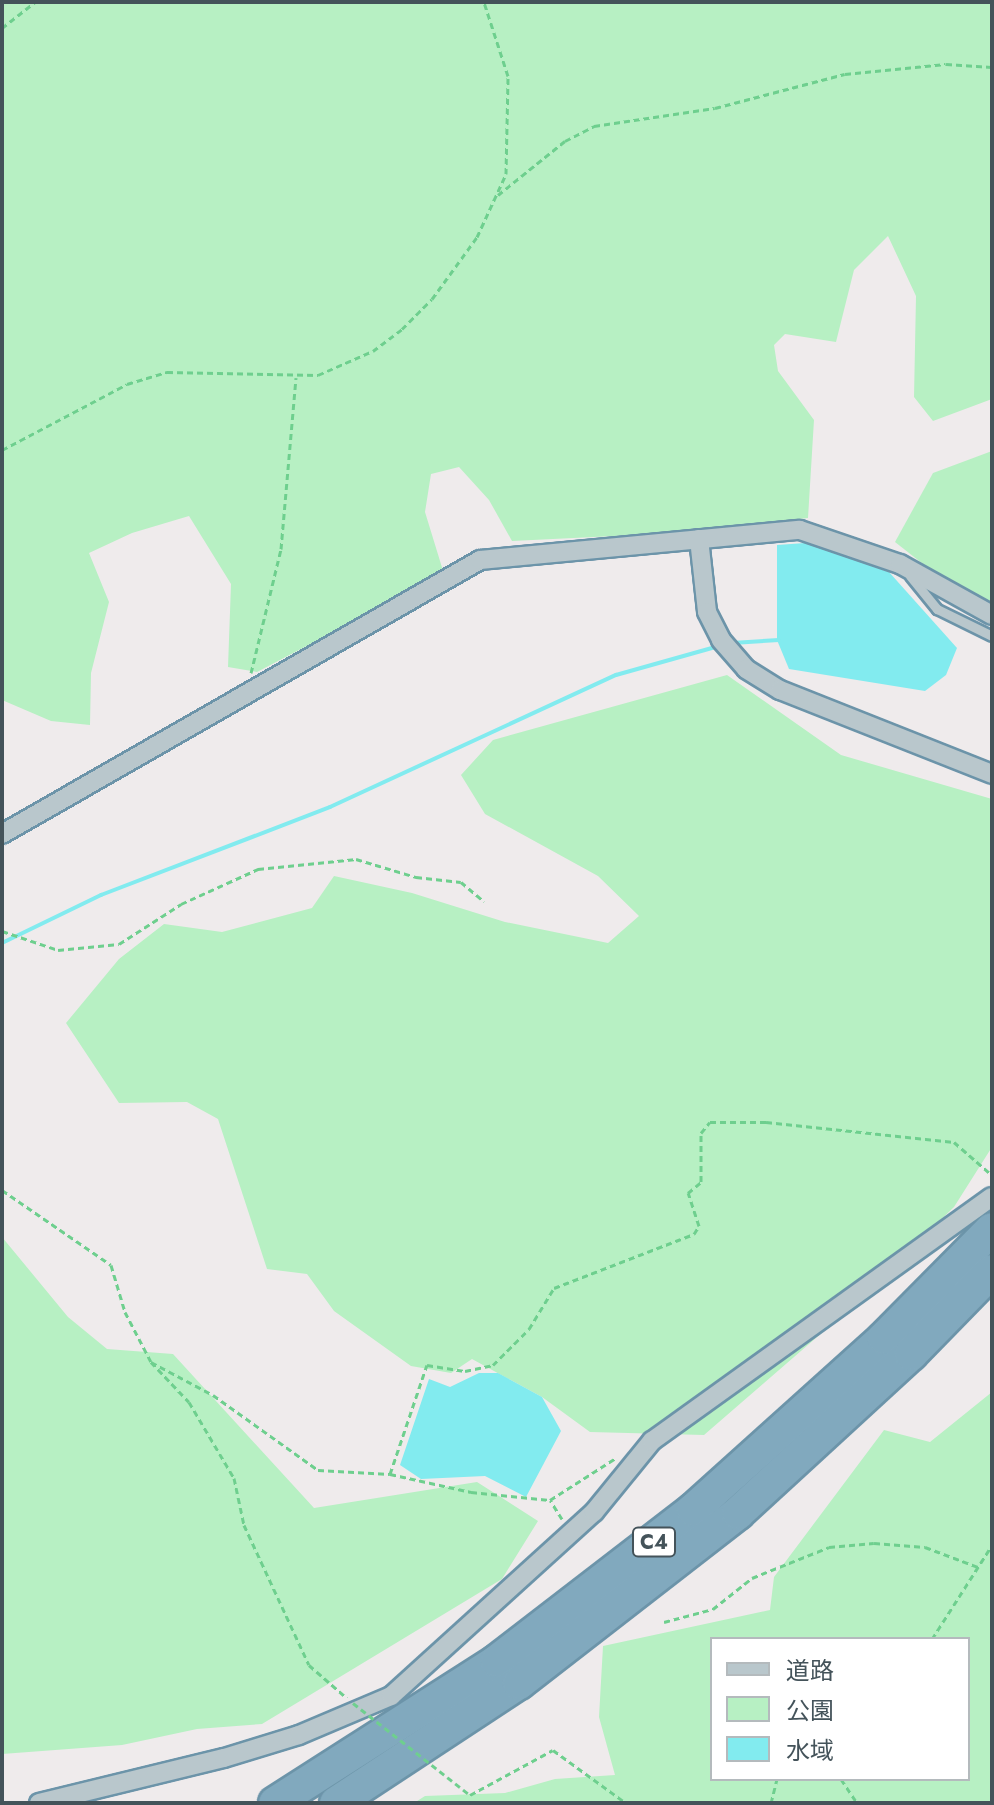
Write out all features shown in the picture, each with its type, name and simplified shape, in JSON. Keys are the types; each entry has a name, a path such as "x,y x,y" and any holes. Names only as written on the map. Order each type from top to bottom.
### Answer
{"highway":[{"name":"C4","path":"288,1794 497,1661 693,1510 884,1338 992,1229"},
{"name":"C4","path":"336,1803 519,1683 803,1457 992,1271"},
{"path":"354,1803 462,1733 519,1683"},
{"path":"250,1803 288,1794"}],"street":[{"path":"2,834 480,560 800,530 900,564 992,615"},
{"path":"699,539 707,612 721,640 746,669 780,690 992,774"},
{"path":"39,1803 284,1740 391,1696 594,1512 652,1441 992,1197"}],"lane":[{"path":"900,564 937,609 992,636"}],"path":[{"path":"2,28 35,2"},
{"path":"230,2 289,2"},
{"path":"2,450 127,384 167,372 296,376 348,364 402,329 432,299 477,237 506,174 508,76 484,2"},
{"path":"495,197 565,141 594,126 715,108 845,74 946,64 992,67"},
{"path":"245,696 281,549 296,376"},
{"path":"2,931 58,950 119,944 181,904 258,869 356,859 416,877 461,882 484,901"},
{"path":"390,1474 426,1367 472,1371 493,1365 529,1329 554,1288 688,1240 699,1226 688,1193 701,1182 701,1133 710,1122 852,1130 963,1147 992,1175"},
{"path":"2,1190 111,1265 125,1312 151,1362 189,1402 234,1478 244,1525 309,1665 470,1795 553,1750 626,1803"},
{"path":"151,1362 213,1395 318,1470 390,1474 471,1492 550,1500 629,1449 652,1441"},
{"path":"550,1500 563,1520"},
{"path":"664,1622 713,1609 752,1578 829,1547 874,1543 925,1547 978,1567"},
{"path":"933,1637 992,1545"},
{"path":"771,1803 776,1781"},
{"path":"842,1781 857,1803"}],"green space":[{"path":"2,2 992,2 992,399 933,421 914,397 916,296 888,236 854,270 836,342 785,334 774,345 778,371 814,420 808,518 676,533 512,541 489,500 459,467 431,474 425,512 444,574 257,672 228,667 231,584 189,516 132,533 89,553 109,602 91,673 90,725 51,721 2,700"},
{"path":"992,451 992,603 951,586 895,542 933,473"},
{"path":"727,675 841,755 992,799 992,1147 954,1207 839,1318 704,1435 590,1432 542,1397 472,1359 451,1373 411,1366 334,1311 307,1274 267,1269 218,1119 187,1102 119,1103 66,1023 119,959 164,924 222,932 312,908 334,876 412,893 505,922 608,943 639,916 598,876 485,814 461,775 493,740"},
{"path":"2,1237 68,1317 107,1349 173,1354 314,1508 477,1482 538,1521 502,1579 262,1724 197,1729 122,1745 2,1754"},
{"path":"992,1392 992,1803 414,1803 425,1796 505,1793 555,1779 615,1775 599,1717 603,1646 770,1610 774,1577 884,1430 930,1442"}],"water":[{"path":"805,543 889,572 957,648 946,675 925,691 789,669 777,640 777,545"},
{"path":"479,1373 498,1373 542,1397 561,1431 526,1497 485,1476 421,1479 400,1465 429,1379 450,1387"}],"waterway":[{"path":"732,643 779,640"},
{"path":"2,943 101,895 330,807 616,675 719,646"}]}
